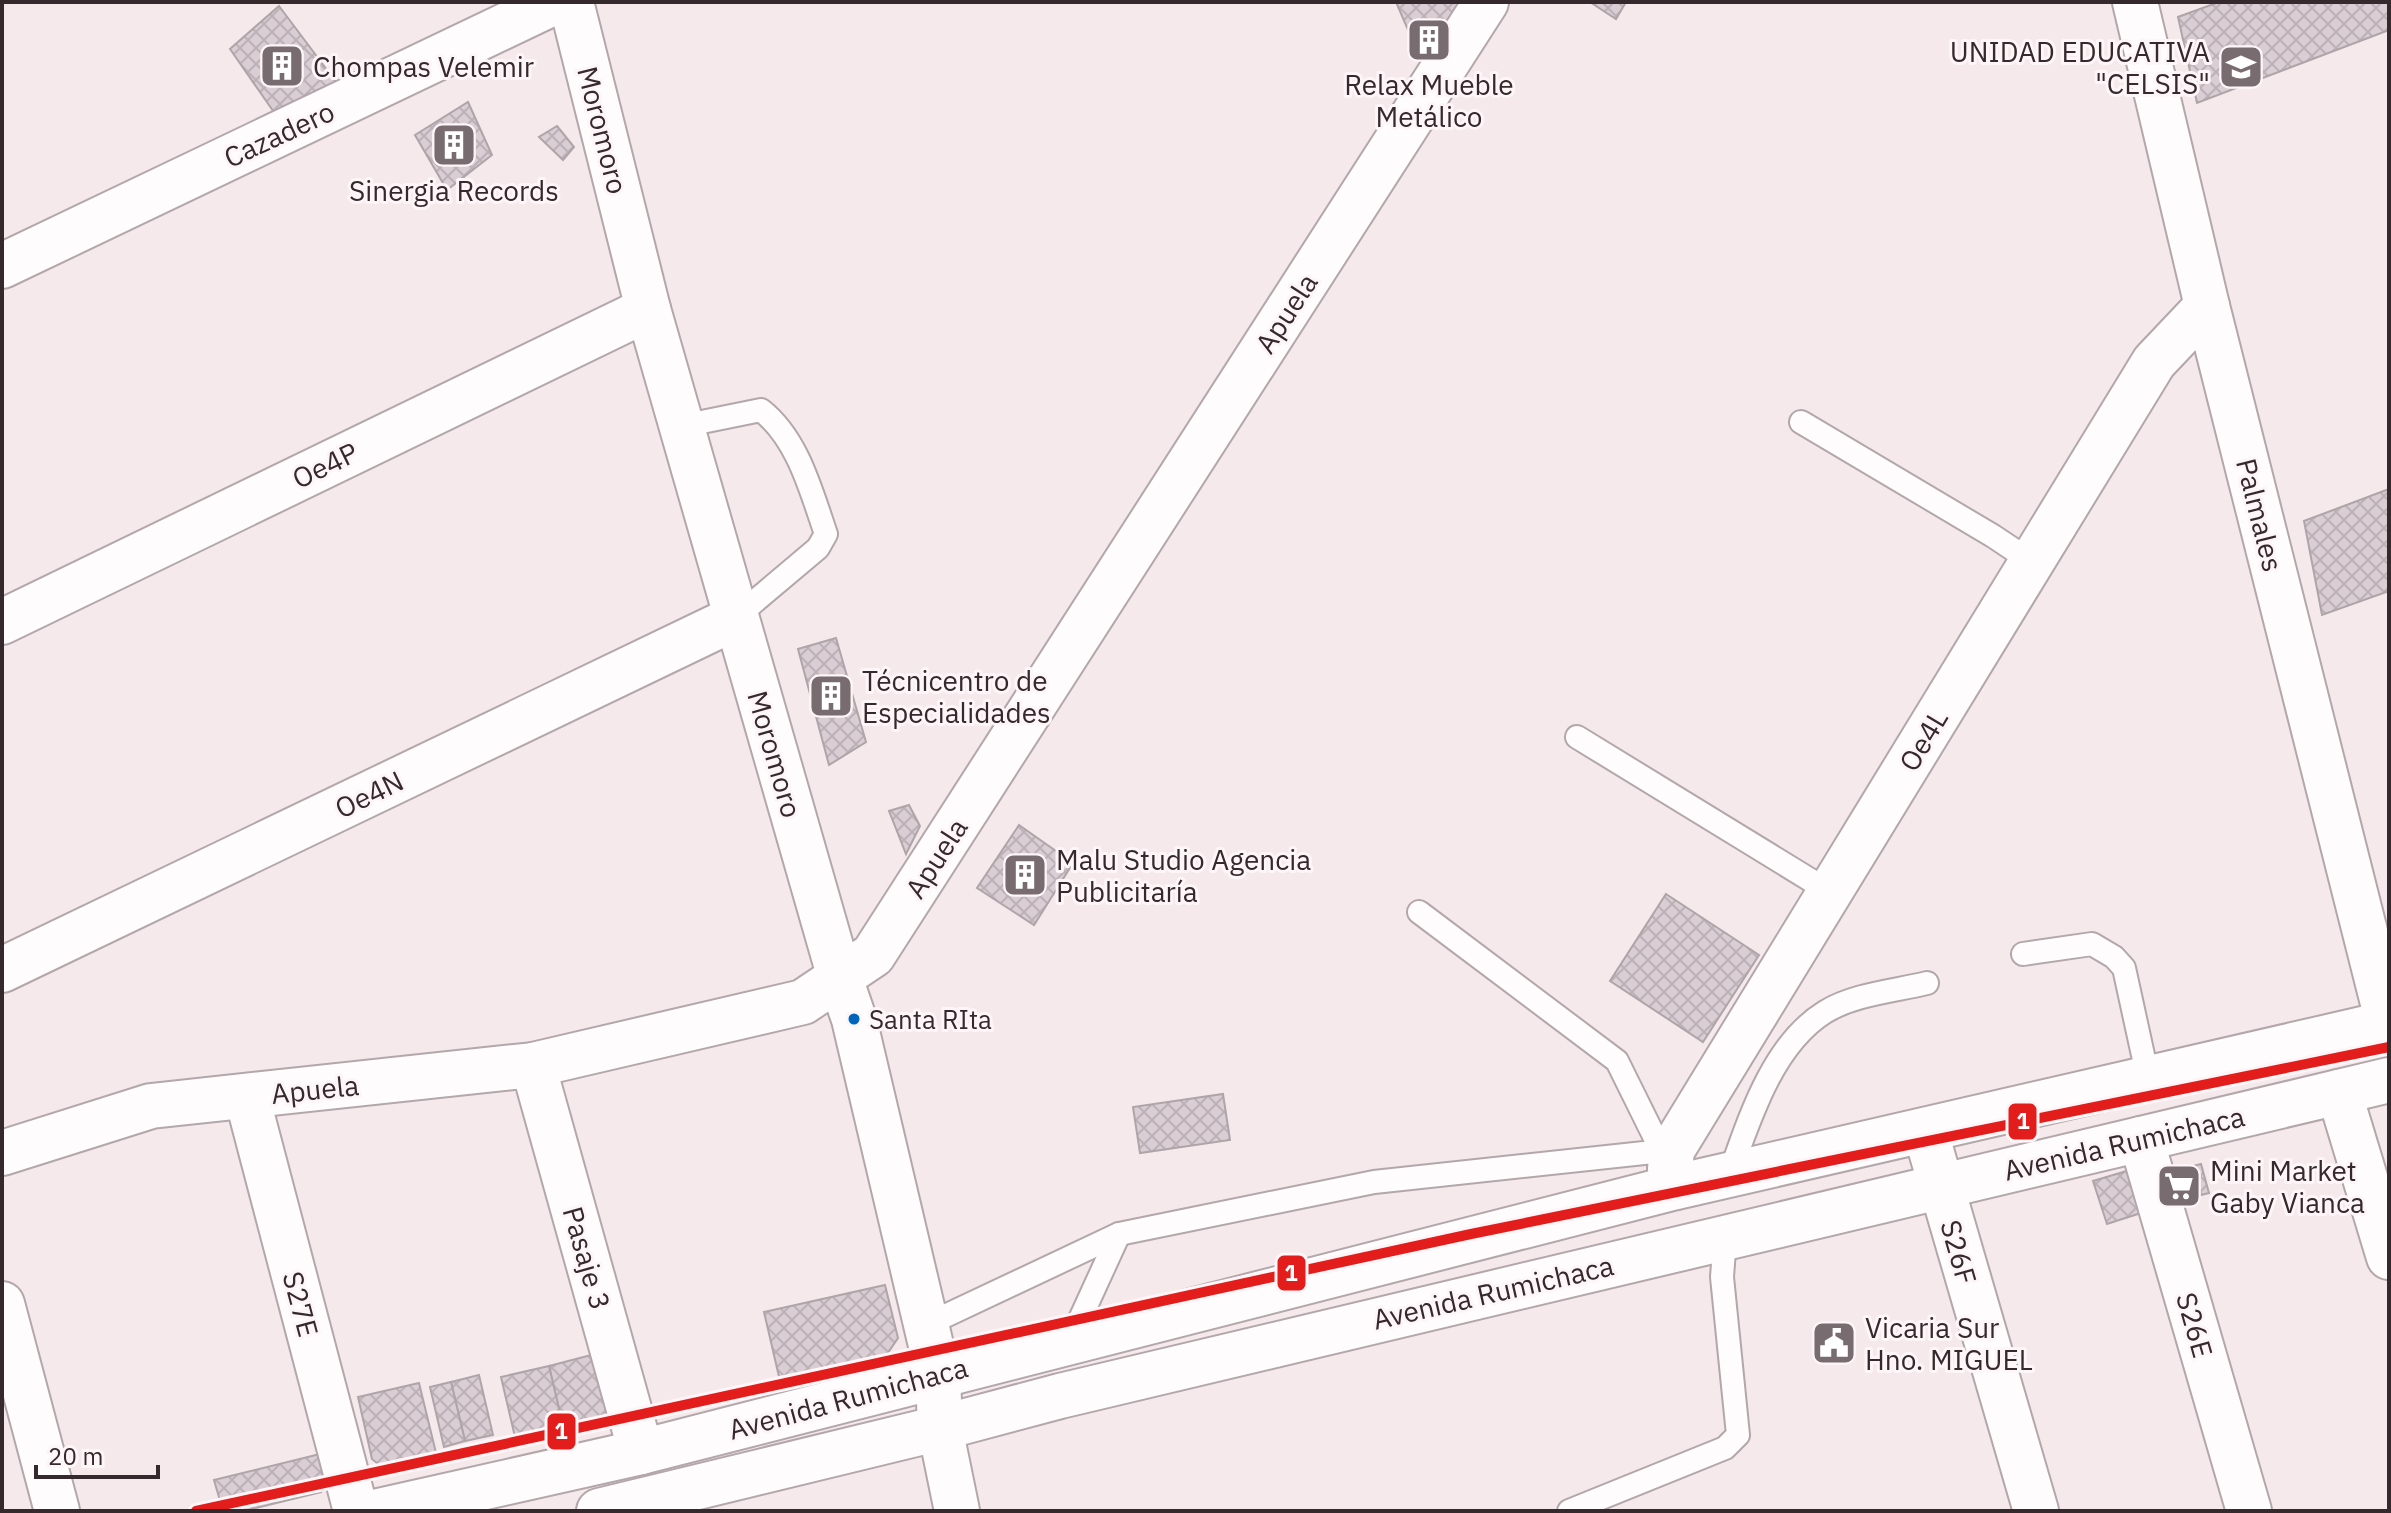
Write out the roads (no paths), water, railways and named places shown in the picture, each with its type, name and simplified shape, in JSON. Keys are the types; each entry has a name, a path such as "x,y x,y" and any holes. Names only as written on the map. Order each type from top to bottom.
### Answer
{"street":[{"name":"Cazadero","path":"2,266 555,2"},
{"name":"Moromoro","path":"571,2 648,309 735,618 854,1019 938,1375 940,1428 957,1511"},
{"name":"Apuela","path":"7,1140 151,1106 533,1065 803,1002 873,955 1486,2"},
{"name":"Palmales","path":"2135,2 2207,306 2389,1024"},
{"name":"Oe4L","path":"1670,1163 1830,892 2154,362 2207,306"},
{"name":"Oe4P","path":"2,622 648,309"},
{"name":"Oe4N","path":"2,970 735,618"},
{"name":"Avenida Rumichaca","path":"379,1511 641,1452 1070,1341 1670,1163 1729,1176 2389,1024"},
{"name":"Pasaje 3","path":"533,1065 641,1452"},
{"name":"Avenida Rumichaca","path":"599,1511 1060,1396 2389,1080"},
{"path":"2339,1092 2389,1257"},
{"name":"S27E","path":"247,1097 356,1511"},
{"name":"S26F","path":"1925,1130 2036,1511"},
{"name":"S26E","path":"2141,1139 2249,1511"},
{"path":"2,1304 57,1511"}],"lane":[{"path":"682,426 761,410 776,422 805,472 826,534 818,548 735,618"},
{"path":"1801,422 2032,562"},
{"path":"1577,737 1830,892"},
{"path":"926,1325 1119,1234 1374,1182 1670,1163 1617,1061 1419,912"},
{"path":"2023,954 2092,944 2114,957 2124,968 2148,1078"},
{"path":"1729,1176 1753,1109 1789,1045 1825,1012 1850,1002 1927,983"},
{"path":"1070,1341 1119,1234"},
{"path":"1569,1511 1725,1448 1738,1435 1722,1277 1725,1237"}],"place":[{"name":"Relax Mueble Metálico","path":"1429,40"},
{"name":"Chompas Velemir","path":"282,66"},
{"name":"UNIDAD EDUCATIVA \"CELSIS\"","path":"2241,67"},
{"name":"Sinergia Records","path":"454,145"},
{"name":"Técnicentro de Especialidades","path":"831,696"},
{"name":"Malu Studio Agencia Publicitaría","path":"1025,875"},
{"name":"Santa RIta","path":"854,1019"},
{"name":"Mini Market Gaby Vianca","path":"2179,1186"},
{"name":"Vicaria Sur Hno. MIGUEL","path":"1834,1343"}]}
